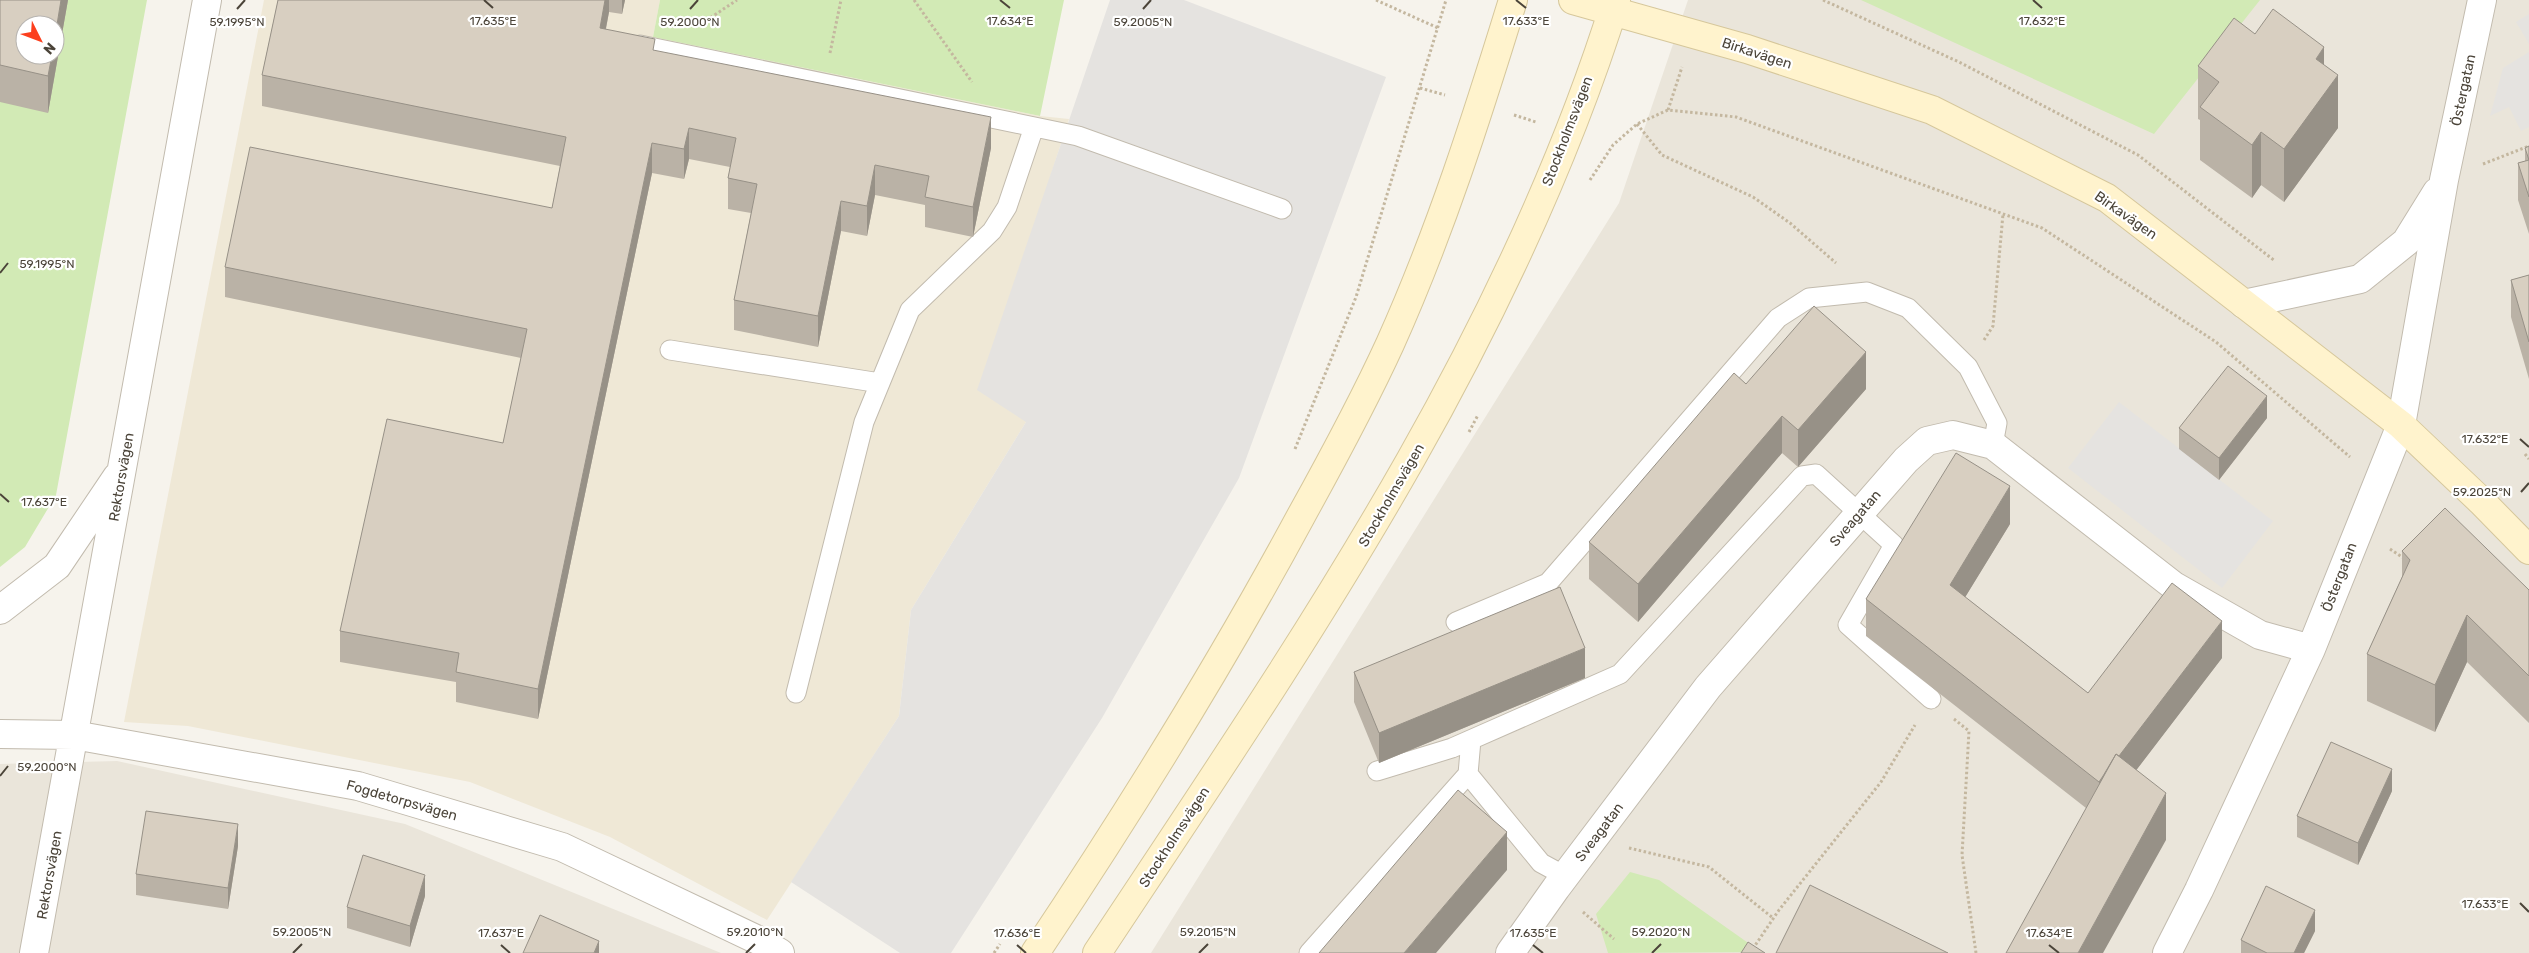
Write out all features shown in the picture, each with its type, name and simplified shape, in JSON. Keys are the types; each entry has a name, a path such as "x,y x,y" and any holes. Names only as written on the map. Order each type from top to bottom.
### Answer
{"main road":[{"path":"1035,953 1180,727 1258,596 1337,450 1389,346 1437,234 1513,0"},
{"name":"Birkavägen","path":"1573,0 1614,6 1932,110 2107,198 2401,425 2481,500 2529,550"},
{"name":"Stockholmsvägen","path":"1096,953 1343,576 1434,420 1528,230 1568,132 1614,6"}],"street":[{"name":"Rektorsvägen","path":"34,953 207,0"},
{"name":"Östergatan","path":"2167,953 2199,890 2311,649 2358,527 2401,425 2444,180 2482,0"},
{"name":"Östergatan","path":"2244,304 2360,279 2406,242 2444,180"},
{"name":"Sveagatan","path":"1510,953 1708,687 1906,460 1928,441 1953,435 1992,445 2174,586 2260,635 2311,649"},
{"path":"0,610 57,566 122,470"},
{"name":"Fogdetorpsvägen","path":"0,734 74,735 358,786 562,847 766,949"}],"lane":[{"path":"640,45 1078,136 1282,209"},
{"path":"796,693 864,422 910,310 992,231 1008,207 1034,127"},
{"path":"1456,622 1548,583 1778,318 1809,298 1867,292 1908,308 1968,366 1997,423 1992,445"},
{"path":"670,350 880,383"},
{"path":"1377,771 1452,748 1620,674 1802,476 1816,474 1894,545 1848,625 1931,699"},
{"path":"1309,953 1468,774 1471,740"},
{"path":"1468,774 1541,863 1561,882"}],"path":[{"path":"690,31 737,0"},
{"path":"830,54 841,0"},
{"path":"914,0 977,89"},
{"path":"1376,0 1387,3 1438,28"},
{"path":"1294,452 1356,297 1446,0"},
{"path":"1823,0 1960,62 2138,155 2276,261"},
{"path":"1420,88 1613,145"},
{"path":"1668,110 1736,117 2042,228 2216,342 2350,456 2348,466"},
{"path":"1637,124 1662,155 1753,197 1790,223 1867,292"},
{"path":"2444,180 2529,146"},
{"path":"1968,366 1993,326 2003,214"},
{"path":"2525,454 2529,459"},
{"path":"2358,527 2414,565"},
{"path":"1750,953 1773,918 1881,782 1931,699 1969,731 1962,855 1976,953"},
{"path":"1600,831 1627,848 1709,867 1773,918"},
{"path":"1561,882 1614,939"},
{"path":"994,953 1005,937"}],"shaded area":[{"path":"264,0 660,0 653,37 1040,116 1069,119 1029,242 1026,422 911,610 899,716 767,920 610,837 470,782 188,726 124,722"},
{"path":"1110,0 1184,0 1386,77 1239,478 1102,718 951,953 900,953 791,882 899,716 911,610 1026,422 977,390"},
{"path":"1688,0 2529,0 2529,953 1151,953 1619,203"},
{"path":"2529,14 2529,44 2516,22"},
{"path":"2529,52 2529,127 2521,131 2509,107 2490,116 2503,68"},
{"path":"2119,402 2273,521 2222,588 2068,468"},
{"path":"117,761 405,824 721,953 0,953 0,764"}],"green space":[{"path":"0,0 147,0 56,495 25,547 0,567"},
{"path":"660,0 1064,0 1040,116 653,37"},
{"path":"1861,0 2260,0 2154,134"},
{"path":"1630,872 1659,880 1761,952 1608,953 1596,914"}],"building":[{"path":"0,0 61,0 59,15 15,15 15,65 50,65 48,76 0,65"},
{"path":"278,0 605,0 600,28 655,39 653,50 991,117 973,207 925,197 929,176 875,165 867,206 841,201 818,316 734,300 757,184 728,178 736,138 689,128 684,149 652,143 538,689 456,672 459,653 340,631 387,419 503,443 527,329 225,267 250,147 552,208 566,137 262,75"},
{"path":"2273,9 2324,47 2316,59 2338,75 2284,149 2261,132 2252,145 2200,107 2219,82 2198,66 2234,18 2255,34"},
{"path":"2529,146 2529,160 2525,148"},
{"path":"2529,160 2529,197 2518,163"},
{"path":"2529,275 2529,342 2511,280"},
{"path":"1814,306 1866,352 1798,430 1782,416 1638,584 1589,542 1734,373 1746,384"},
{"path":"2228,366 2267,396 2219,458 2179,428"},
{"path":"1956,453 2010,486 1950,585 2088,693 2172,583 2222,621 2119,756 2116,754 2099,782 1866,599"},
{"path":"2445,508 2529,590 2529,676 2467,615 2435,685 2367,654 2410,560 2402,551"},
{"path":"1560,587 1585,648 1379,733 1354,672"},
{"path":"2331,742 2392,769 2358,843 2297,816"},
{"path":"2116,754 2166,793 2078,953 2006,953"},
{"path":"1458,790 1507,832 1404,953 1319,953"},
{"path":"146,811 238,824 228,888 136,874"},
{"path":"363,855 425,875 410,926 347,907"},
{"path":"1810,885 1948,953 1776,953"},
{"path":"2266,886 2315,910 2294,953 2267,953 2241,940"},
{"path":"540,915 599,941 594,953 523,953"},
{"path":"1748,942 1765,953 1741,953"}]}
